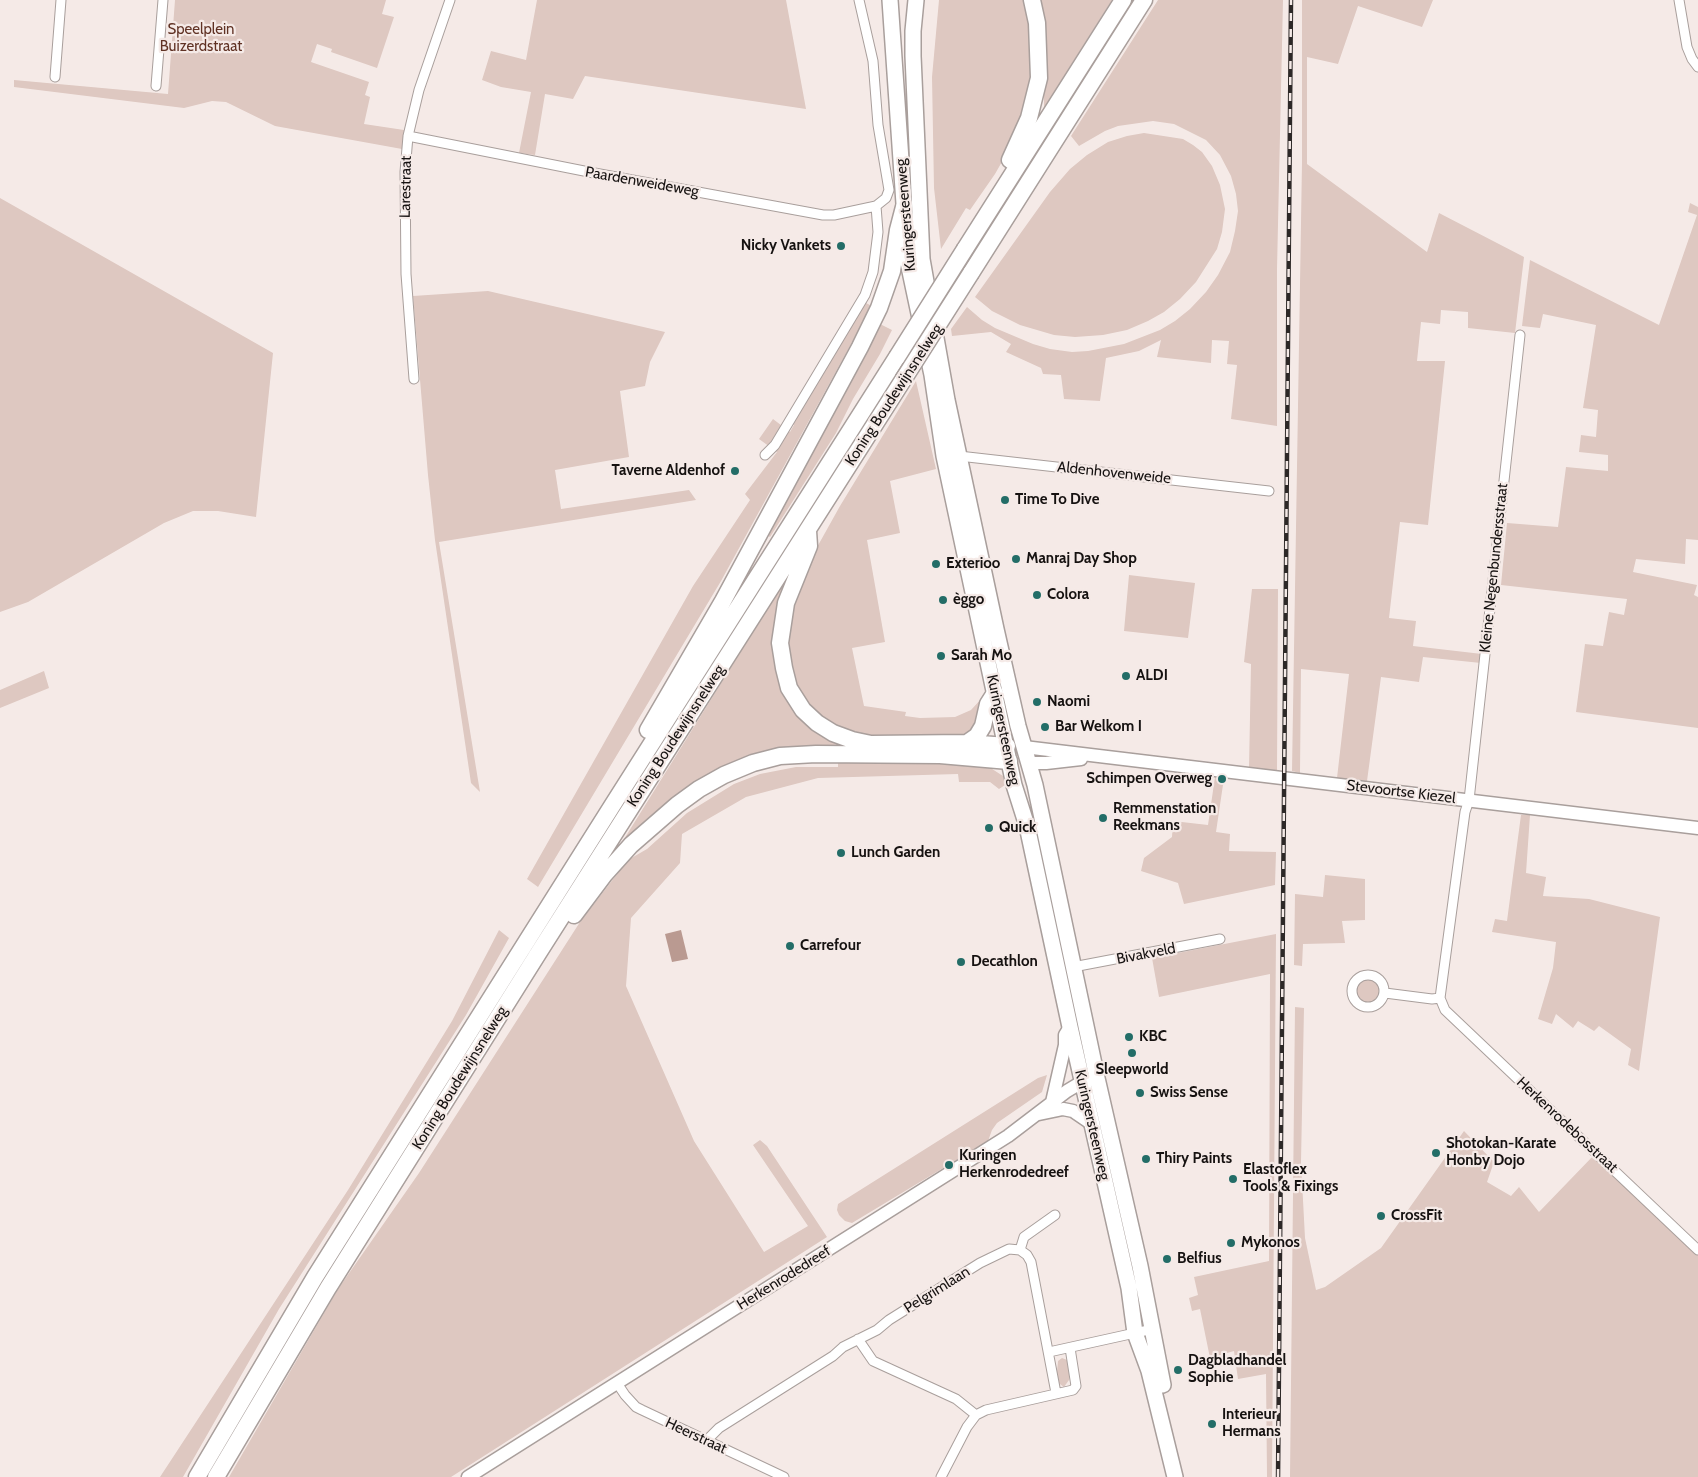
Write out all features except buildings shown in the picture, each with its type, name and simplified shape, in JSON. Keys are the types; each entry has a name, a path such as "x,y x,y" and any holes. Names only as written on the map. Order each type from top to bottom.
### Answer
{"highway":[{"path":"1005,186 1006,168 1019,144 1029,118 1039,78 1037,23 1032,0"},
{"name":"Koning Boudewijnsnelweg","path":"197,1477 320,1269 1123,0"},
{"name":"Koning Boudewijnsnelweg","path":"216,1477 328,1288 539,952 1144,0"},
{"path":"621,792 622,776 723,600 872,324 892,271 898,230 904,207"},
{"path":"808,530 810,546 786,603 780,643 789,688 803,710 817,724 833,733 852,740 871,744 967,743 1008,754"},
{"path":"967,743 977,736 983,726 988,704 995,693"},
{"path":"539,952 560,934 604,875 631,845 677,805 699,789 724,775 753,763 780,756 816,754 1008,754"}],"main road":[{"name":"Kuringersteenweg","path":"890,0 908,262 932,375 944,456 1014,785 1027,826 1129,1288 1135,1333 1174,1450"},
{"name":"Kuringersteenweg","path":"916,0 913,56 922,259 947,400 996,629 1029,763 1153,1329 1174,1450"},
{"name":"Stevoortse Kiezel","path":"1008,754 1024,747 1698,828"},
{"name":"Stevoortse Kiezel","path":"1008,754 1029,763 1103,757"},
{"path":"1052,1102 1065,1045 1065,1035 1070,1027"},
{"name":"Herkenrodedreef","path":"468,1477 1008,1136 1052,1102 1082,1082 1097,1078"},
{"path":"1037,1114 1063,1109 1078,1112 1092,1124"},
{"path":"1174,1450 1175,1477"},
{"path":"1174,1450 1185,1477"}],"street":[{"path":"55,77 61,0"},
{"path":"156,86 163,0"},
{"name":"Larestraat","path":"414,380 406,274 404,172 408,136 419,90 450,0"},
{"name":"Kuringersteenweg","path":"766,455 775,445 865,295 873,272 878,232 876,206 886,198 889,190 878,125 873,62 859,0"},
{"path":"1679,0 1687,47 1698,67"},
{"name":"Paardenweideweg","path":"408,136 589,172 823,215 834,215 876,206"},
{"name":"Kleine Negenbundersstraat","path":"1469,800 1520,335"},
{"name":"Aldenhovenweide","path":"959,456 1269,491"},
{"path":"1385,993 1440,998 1465,812 1469,800"},
{"name":"Bivakveld","path":"1073,967 1220,939"},
{"name":"Herkenrodebosstraat","path":"1440,998 1445,1010 1698,1250"},
{"path":"1055,1216 1024,1237 1020,1250 1027,1255 1031,1262 1056,1393"},
{"name":"Pelgrimlaan","path":"706,1441 719,1428 858,1339 878,1330 889,1320 995,1254 1009,1249 1020,1250"},
{"path":"1049,1352 1153,1329"},
{"path":"858,1339 873,1361 956,1399 976,1415"},
{"path":"941,1477 967,1427 976,1415 986,1410 1073,1390 1076,1386 1070,1348"},
{"name":"Heerstraat","path":"617,1383 624,1395 636,1406 784,1477"}],"green space":[{"name":"Speelplein Buizerdstraat","path":"175,0 386,0 382,14 394,17 377,68 331,52 332,49 317,44 311,62 369,82 365,95 370,97 364,124 404,130 402,149 275,126 226,102 212,101 184,108 14,87 14,80 168,94"},
{"path":"537,0 786,0 806,109 585,76 573,99 545,94 535,155 519,153 531,92 501,87 482,80 491,51 526,60"},
{"path":"939,0 1023,0 1031,33 1031,75 1028,96 1012,144 995,174 970,210 966,208 941,249 934,188 932,77"},
{"path":"1037,0 1112,0 1044,108 1044,46"},
{"path":"1158,0 1283,0 1277,269 1277,426 1231,419 1237,365 1227,364 1229,341 1212,340 1211,363 1157,357 1161,340 1139,351 1106,358 1100,401 1064,399 1061,375 1043,374 1041,368 1006,352 1011,344 991,332 952,336 951,329 967,307 995,328 1050,349 1072,352 1088,351 1124,344 1160,330 1175,321 1206,292 1218,275 1230,252 1238,211 1231,176 1220,155 1206,140 1174,124 1153,121 1118,126 1079,146 1071,136"},
{"path":"1302,0 1433,0 1422,27 1358,6 1338,64 1307,57 1307,164 1427,252 1439,213 1524,257 1515,333 1468,328 1468,312 1441,310 1440,324 1421,322 1417,361 1445,361 1428,525 1400,522 1389,618 1416,621 1413,646 1482,654 1481,663 1423,657 1419,682 1381,677 1367,781 1337,778 1349,674 1301,669 1300,773 1292,771 1302,162"},
{"path":"1144,133 1183,139 1193,145 1202,152 1212,166 1220,185 1225,209 1222,232 1217,249 1196,282 1180,299 1164,312 1127,330 1103,335 1075,337 1054,335 1020,325 992,311 975,297 1050,192 1070,169 1087,155 1108,142"},
{"path":"0,198 273,353 256,517 218,511 193,511 164,523 28,602 0,612"},
{"path":"1690,203 1698,207 1698,540 1686,539 1685,564 1636,559 1633,572 1697,585 1694,595 1698,597 1698,728 1576,712 1585,644 1603,646 1609,612 1624,615 1627,599 1501,585 1507,523 1558,527 1566,467 1608,471 1608,455 1579,452 1581,435 1596,437 1598,410 1583,408 1596,325 1543,314 1540,328 1522,326 1530,260 1659,325 1697,215 1688,212"},
{"path":"488,291 665,332 650,362 645,386 620,391 629,457 555,470 561,509 689,490 696,500 439,542 480,792 471,783 435,540 413,296"},
{"path":"858,299 870,305 862,324 721,581 538,887 527,879 693,586 750,500 745,494 777,452 759,439 773,419 790,432 794,425 786,420"},
{"path":"878,323 892,330 880,354 853,399 836,433 770,537 764,533"},
{"path":"916,381 936,469 890,481 900,533 867,540 885,642 852,648 864,706 906,712 905,716 920,718 955,717 971,710 982,698 983,704 970,736 903,740 854,733 822,719 808,705 797,687 786,645 792,604 811,558 840,506"},
{"path":"791,571 783,680 840,740 836,747 751,756 723,766 675,797 642,824 620,851 616,852"},
{"path":"1129,575 1195,583 1188,638 1124,631"},
{"path":"1252,589 1278,589 1277,771 1249,769 1251,664 1244,662"},
{"path":"44,671 49,688 0,708 0,690"},
{"path":"838,761 945,761 989,767 1003,776 1005,785 999,789 990,782 959,782 958,774 818,778 746,797 682,834 680,863 631,918 626,986 694,1141 764,1252 808,1226 753,1145 760,1140 767,1146 827,1237 451,1477 229,1477 338,1289 419,1173 580,922 628,860 647,849 687,813 734,784 760,774 796,767 838,767"},
{"path":"1215,777 1224,778 1216,832 1230,834 1229,851 1276,852 1275,885 1184,904 1178,883 1141,871 1144,858 1172,837 1173,821 1208,825"},
{"path":"1521,815 1530,815 1526,873 1546,877 1543,896 1589,899 1660,917 1639,1071 1628,1065 1631,1049 1599,1026 1594,1031 1578,1021 1573,1028 1556,1014 1552,1024 1538,1019 1553,968 1556,942 1492,932 1495,919 1507,921"},
{"path":"1325,875 1365,879 1365,920 1342,921 1345,943 1303,944 1302,966 1294,965 1295,894 1323,897"},
{"path":"499,930 509,938 466,1015 279,1309 183,1477 160,1477 348,1190 452,1021"},
{"path":"1276,934 1272,1477 1267,1477 1266,1374 1238,1379 1234,1351 1210,1358 1200,1309 1192,1311 1189,1298 1198,1295 1194,1277 1269,1261 1270,974 1159,997 1152,958"},
{"path":"1368,978 1377,982 1381,991 1377,1000 1368,1004 1359,1000 1355,991 1359,982"},
{"path":"1295,1007 1304,1008 1301,1162 1305,1238 1316,1290 1325,1287 1381,1248 1464,1131 1494,1162 1487,1182 1511,1196 1519,1187 1539,1212 1595,1154 1698,1253 1698,1477 1290,1477"},
{"path":"1047,1075 1042,1092 997,1123 988,1141 852,1223 845,1221 839,1215 837,1210 838,1204 1038,1078"},
{"path":"1062,1358 1067,1360 1070,1374 1069,1380 1064,1387 1057,1382 1058,1361"}],"shaded area":[{"path":"681,930 688,959 672,962 665,934"}],"railway":[{"path":"1278,1477 1291,0"}],"place":[{"name":"Nicky Vankets","path":"841,246"},
{"name":"Taverne Aldenhof","path":"735,471"},
{"name":"Time To Dive","path":"1005,500"},
{"name":"Manraj Day Shop","path":"1016,559"},
{"name":"Exterioo","path":"936,564"},
{"name":"Colora","path":"1037,595"},
{"name":"èggo","path":"943,600"},
{"name":"Sarah Mo","path":"941,656"},
{"name":"ALDI","path":"1126,676"},
{"name":"Naomi","path":"1037,702"},
{"name":"Bar Welkom I","path":"1045,727"},
{"name":"Schimpen Overweg","path":"1222,779"},
{"name":"Remmenstation Reekmans","path":"1103,818"},
{"name":"Quick","path":"989,828"},
{"name":"Lunch Garden","path":"841,853"},
{"name":"Carrefour","path":"790,946"},
{"name":"Decathlon","path":"961,962"},
{"name":"KBC","path":"1129,1037"},
{"name":"Sleepworld","path":"1132,1053"},
{"name":"Swiss Sense","path":"1140,1093"},
{"name":"Shotokan-Karate Honby Dojo","path":"1436,1153"},
{"name":"Thiry Paints","path":"1146,1159"},
{"name":"Kuringen Herkenrodedreef","path":"949,1165"},
{"name":"Elastoflex Tools & Fixings","path":"1233,1179"},
{"name":"CrossFit","path":"1381,1216"},
{"name":"Mykonos","path":"1231,1243"},
{"name":"Belfius","path":"1167,1259"},
{"name":"Dagbladhandel Sophie","path":"1178,1370"},
{"name":"Interieur Hermans","path":"1212,1424"}]}
